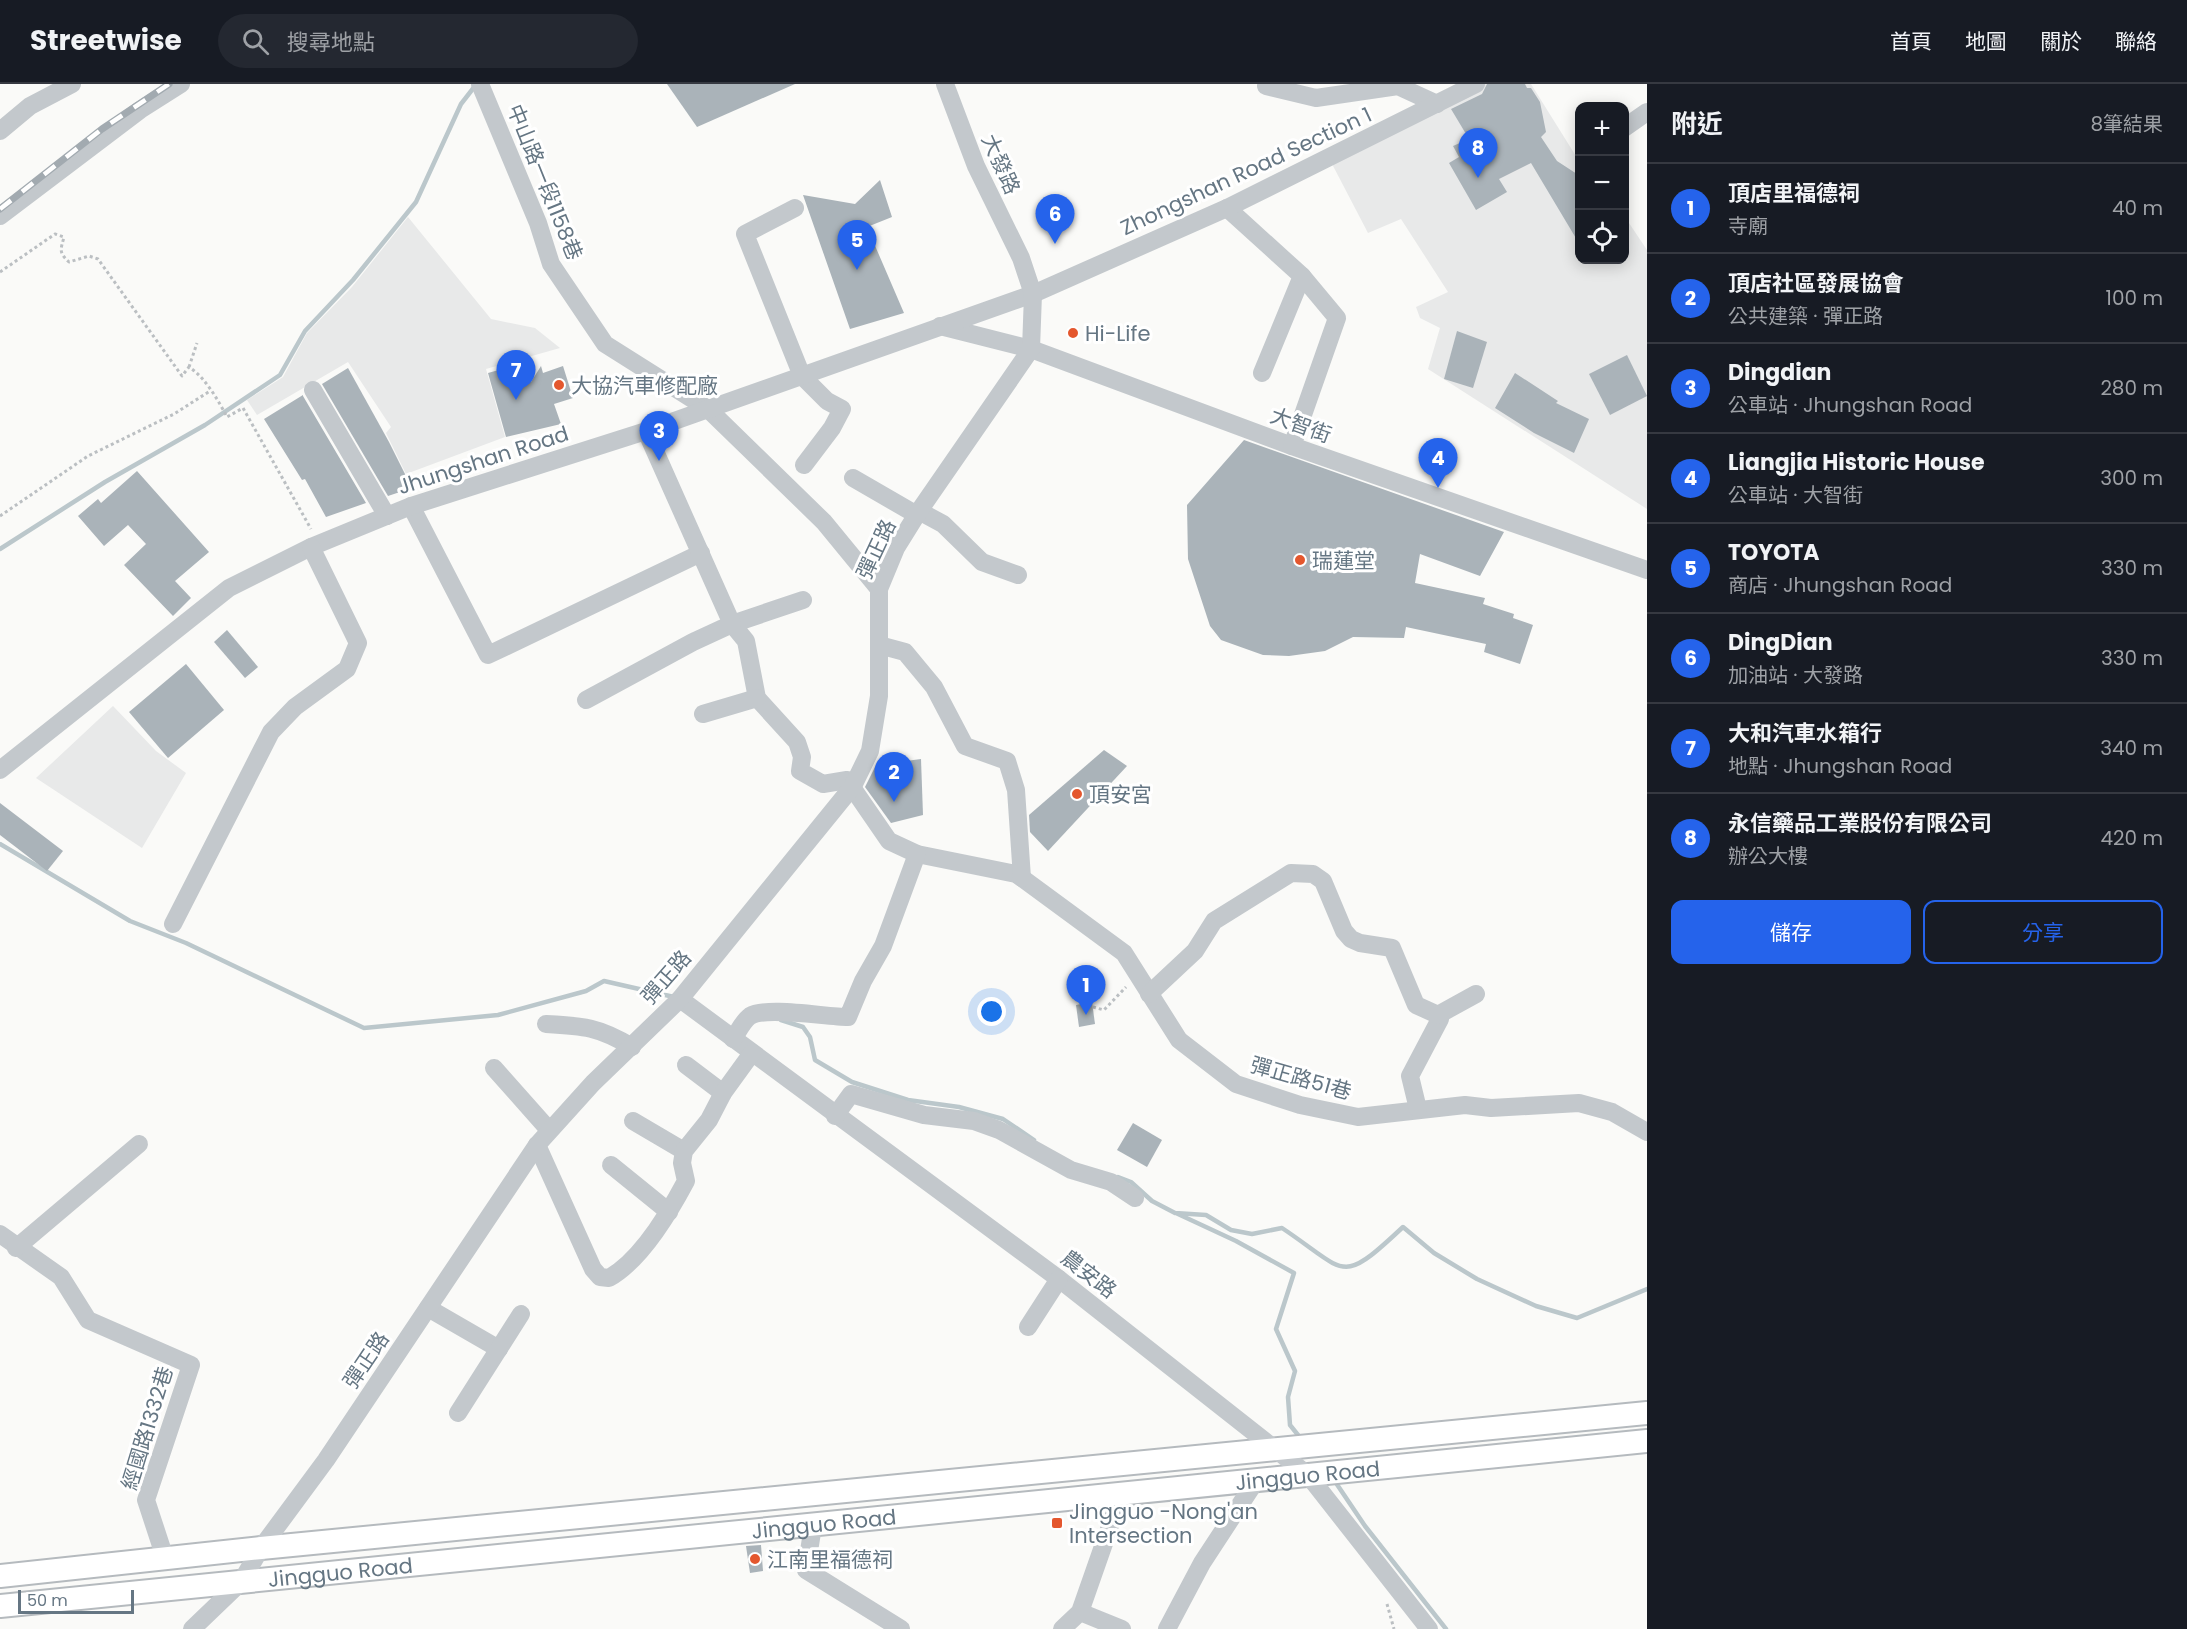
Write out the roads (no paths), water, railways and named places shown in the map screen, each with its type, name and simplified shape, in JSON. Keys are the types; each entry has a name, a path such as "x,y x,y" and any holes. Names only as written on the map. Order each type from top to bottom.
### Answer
{"main road":[{"name":"Jingguo Road","path":"0,1576 261,1548 1647,1413"},
{"name":"Jingguo Road","path":"0,1606 1647,1441"}],"street":[{"path":"0,131 30,106 72,84"},
{"path":"0,216 140,110 181,84"},
{"name":"大發路","path":"945,84 976,166 1021,258 1033,294"},
{"name":"Zhongshan Road Section 1","path":"1033,294 1227,208 1476,84"},
{"name":"中山路一段1158巷","path":"481,86 538,223 551,264 605,344 708,409 824,522 879,590"},
{"path":"1266,86 1316,98 1398,86 1437,104"},
{"path":"1629,125 1647,112"},
{"path":"795,208 745,234 802,376 827,401 842,409 832,428 804,465"},
{"path":"1227,208 1302,276 1337,318 1292,446"},
{"path":"1262,373 1302,276"},
{"path":"1031,349 1033,294"},
{"name":"Jhungshan Road","path":"0,770 229,588 315,545 411,506 646,431 1033,294"},
{"name":"大智街","path":"939,326 1031,349 1292,446 1647,570"},
{"name":"彈正路","path":"192,1629 241,1582 261,1548 326,1460 537,1145 593,1083 680,999 853,786 870,752 879,696 879,590 896,548 1031,349"},
{"path":"313,390 387,516"},
{"path":"646,431 732,624 746,641 757,698 797,742 802,757 800,771 823,784 847,780 853,786"},
{"path":"853,478 943,524 982,562 1018,575"},
{"path":"411,506 488,655 700,554"},
{"path":"173,924 271,732 295,707 347,669 358,643 315,545"},
{"path":"586,700 693,642 732,624 803,600"},
{"path":"879,645 905,652 934,687 965,746 1007,761 1016,790 1022,878"},
{"path":"703,714 757,698"},
{"name":"彈正路51巷","path":"853,786 889,841 917,854 1016,874 1124,953 1179,1040 1236,1084 1300,1105 1358,1117 1465,1105 1491,1108 1579,1103 1612,1112 1647,1132"},
{"path":"733,1039 747,1017 754,1014 792,1012 824,1017 848,1017 863,981 882,946 917,854"},
{"path":"1149,994 1195,951 1214,921 1291,873 1313,874 1323,881 1344,931 1360,943 1392,948 1416,1005 1438,1015"},
{"path":"1438,1015 1476,994"},
{"name":"農安路","path":"680,999 835,1116 1059,1279 1308,1475 1430,1629"},
{"path":"1418,1109 1410,1076 1440,1019 1438,1015"},
{"path":"546,1024 605,1031 632,1047"},
{"path":"537,1145 594,1269 600,1276 609,1278 623,1270 669,1212 686,1181 682,1163 684,1151 709,1120 723,1093 752,1053"},
{"path":"686,1065 723,1093"},
{"path":"494,1068 549,1130"},
{"path":"835,1116 851,1094 924,1115 974,1121 999,1130 1071,1170 1111,1182 1135,1198"},
{"path":"633,1121 684,1151"},
{"path":"16,1248 139,1143"},
{"path":"611,1165 669,1212"},
{"name":"經國路1332巷","path":"0,1234 16,1248 60,1277 88,1320 190,1365 146,1500 165,1558"},
{"path":"1028,1327 1059,1279"},
{"path":"428,1308 499,1349"},
{"path":"458,1413 521,1314"},
{"path":"1167,1629 1202,1563 1255,1482"},
{"path":"1062,1629 1080,1612 1121,1495"},
{"path":"813,1526 806,1570 895,1628"},
{"path":"1080,1612 1122,1629"}],"waterway":[{"path":"0,549 105,482 205,425 280,375 305,331 353,280 416,202 461,104 475,86"},
{"path":"0,844 130,921 186,943 364,1028 498,1015 586,991 604,981 674,997"},
{"path":"781,1020 803,1027 810,1037 815,1060 852,1082 908,1100 959,1107 1003,1119 1034,1140"},
{"path":"1118,1177 1131,1182 1152,1201 1175,1213 1206,1215 1231,1230 1252,1234 1282,1228 1332,1263 1343,1266 1354,1265 1366,1259 1403,1227 1434,1253 1477,1279 1536,1306 1577,1318 1647,1289"},
{"path":"1178,1214 1236,1241 1294,1273 1276,1329 1295,1371 1288,1397 1290,1425 1302,1440"},
{"path":"1334,1480 1365,1526 1446,1629"}],"railway":[{"path":"0,209 102,129 169,84"}],"place":[{"name":"永信藥品工業股份有限公司","path":"1478,178"},
{"name":"DingDian","path":"1055,244"},
{"name":"TOYOTA","path":"857,270"},
{"name":"Hi-Life","path":"1073,333"},
{"name":"大協汽車修配廠","path":"559,385"},
{"name":"大和汽車水箱行","path":"516,400"},
{"name":"Dingdian","path":"659,461"},
{"name":"Liangjia Historic House","path":"1438,488"},
{"name":"瑞蓮堂","path":"1300,560"},
{"name":"頂安宮","path":"1077,794"},
{"name":"頂店社區發展協會","path":"894,802"},
{"name":"頂店里福德祠","path":"1086,1015"},
{"name":"Jingguo -Nong'an Intersection","path":"1057,1523"},
{"name":"江南里福德祠","path":"755,1559"}]}
